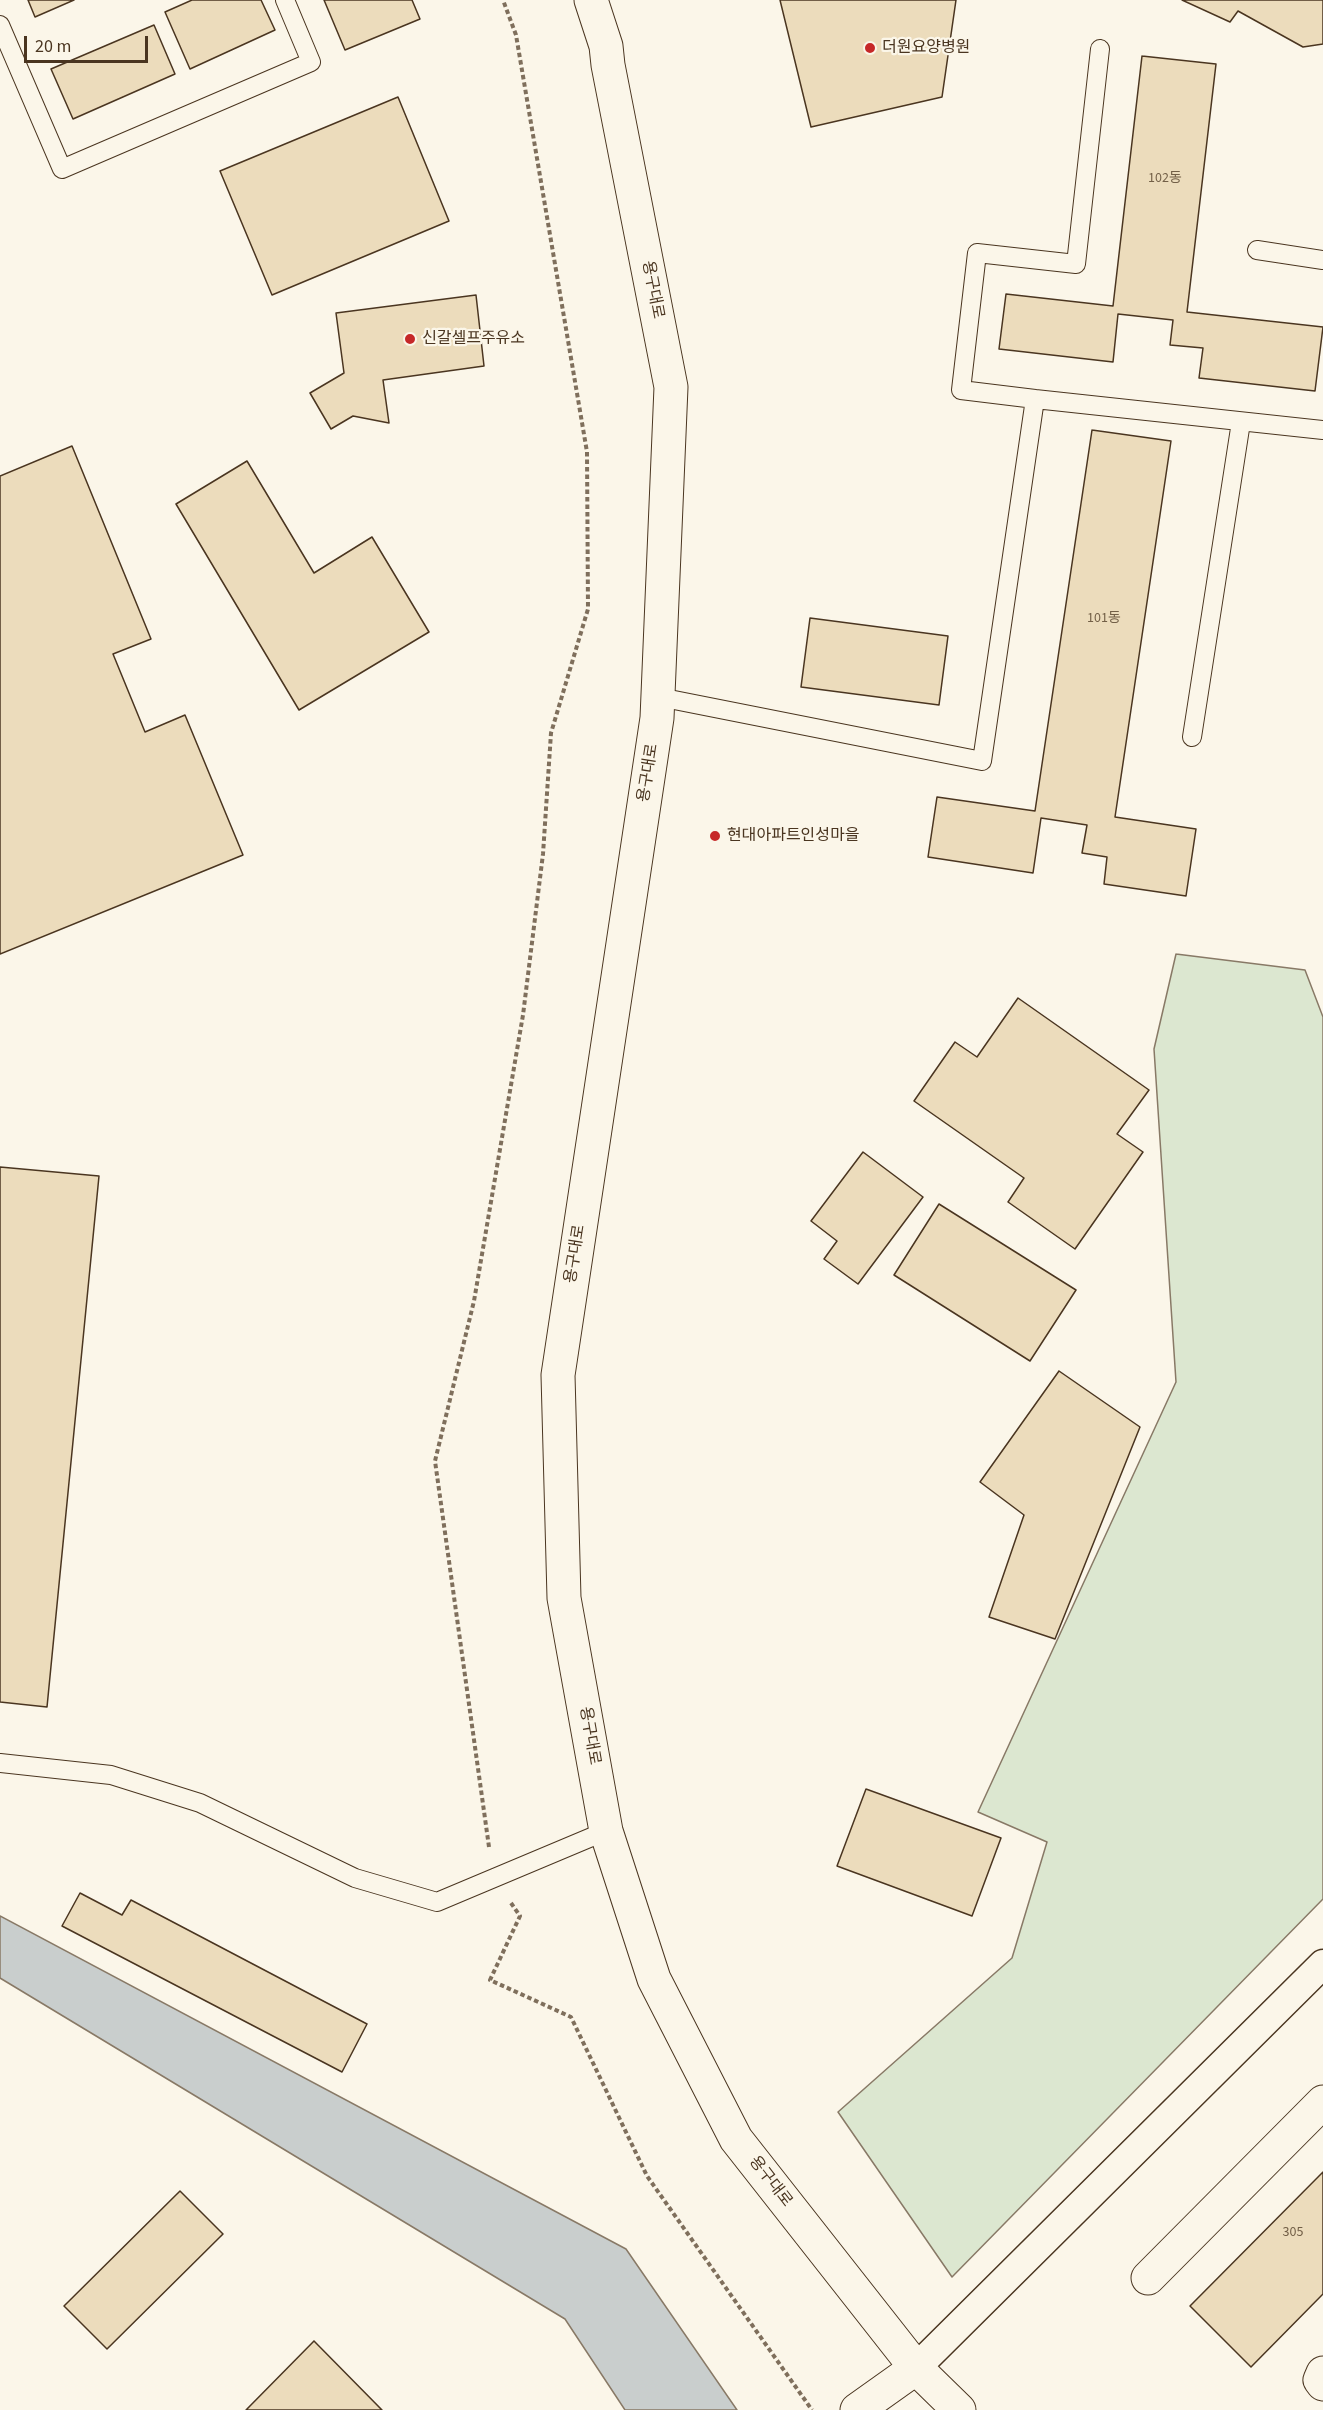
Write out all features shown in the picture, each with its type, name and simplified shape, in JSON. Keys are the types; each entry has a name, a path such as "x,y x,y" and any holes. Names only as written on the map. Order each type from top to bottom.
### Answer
{"main road":[{"name":"용구대로","path":"591,0 606,46 670,387 657,717 558,1375 564,1598 606,1831 654,1979 736,2139 916,2368 959,2410"},
{"path":"606,46 608,0"},
{"path":"1148,2278 1323,2102"},
{"path":"857,2410 916,2368"},
{"path":"1323,2373 1320,2380 1323,2384"}],"street":[{"path":"916,2368 1323,1964"}],"lane":[{"path":"0,25 62,170 311,62 285,0"},
{"path":"1100,49 1076,264 977,254 961,390 1323,430"},
{"path":"1257,250 1323,260"},
{"path":"659,697 982,761 1035,399"},
{"path":"1192,737 1241,422"},
{"path":"0,1763 111,1775 189,1800 355,1878 437,1902 606,1831"}],"green space":[{"path":"1176,954 1305,970 1323,1017 1323,1899 952,2277 838,2112 1012,1958 1047,1842 978,1812 1176,1382 1154,1049"}],"shaded area":[{"path":"0,1916 626,2249 737,2410 625,2410 565,2319 0,1978"}],"building":[{"path":"28,0 74,0 35,17"},
{"path":"192,0 261,0 275,30 190,69 165,12"},
{"path":"324,0 412,0 420,19 345,50"},
{"name":"더원요양병원","path":"780,0 956,0 942,97 811,127"},
{"path":"1182,0 1323,0 1323,44 1303,47 1238,11 1230,22"},
{"path":"154,25 175,74 73,119 51,69"},
{"path":"1142,56 1216,64 1187,312 1323,327 1315,391 1199,378 1203,348 1170,345 1173,320 1118,314 1113,362 999,349 1006,294 1113,306"},
{"path":"398,97 449,221 272,295 220,171"},
{"name":"신갈셀프주유소","path":"476,295 484,366 383,380 389,423 353,416 331,429 310,393 344,373 336,313"},
{"path":"1092,430 1171,441 1115,817 1196,829 1186,896 1104,884 1107,857 1082,853 1087,825 1041,818 1033,873 928,857 937,797 1035,811"},
{"path":"72,446 151,639 113,654 145,732 185,715 243,855 0,954 0,476"},
{"path":"247,461 314,573 372,537 429,632 299,710 176,504"},
{"path":"810,618 948,636 939,705 801,687"},
{"path":"1018,998 1149,1090 1117,1134 1143,1152 1075,1249 1008,1202 1024,1178 914,1101 955,1042 977,1057"},
{"path":"863,1152 923,1197 858,1284 824,1259 837,1241 811,1221"},
{"path":"0,1167 99,1176 47,1707 0,1702"},
{"path":"939,1204 1076,1290 1030,1361 894,1275"},
{"path":"1059,1371 1140,1427 1055,1639 989,1617 1024,1515 980,1482"},
{"path":"866,1789 1001,1838 972,1916 837,1866"},
{"path":"80,1893 122,1915 131,1900 367,2024 342,2072 62,1926"},
{"path":"1323,2172 1323,2294 1251,2367 1190,2306"},
{"path":"180,2191 223,2234 107,2349 64,2306"},
{"path":"314,2341 382,2410 246,2410"}],"place":[{"name":"더원요양병원","path":"870,48"},
{"name":"신갈셀프주유소","path":"410,339"},
{"name":"현대아파트인성마을","path":"715,836"}]}
